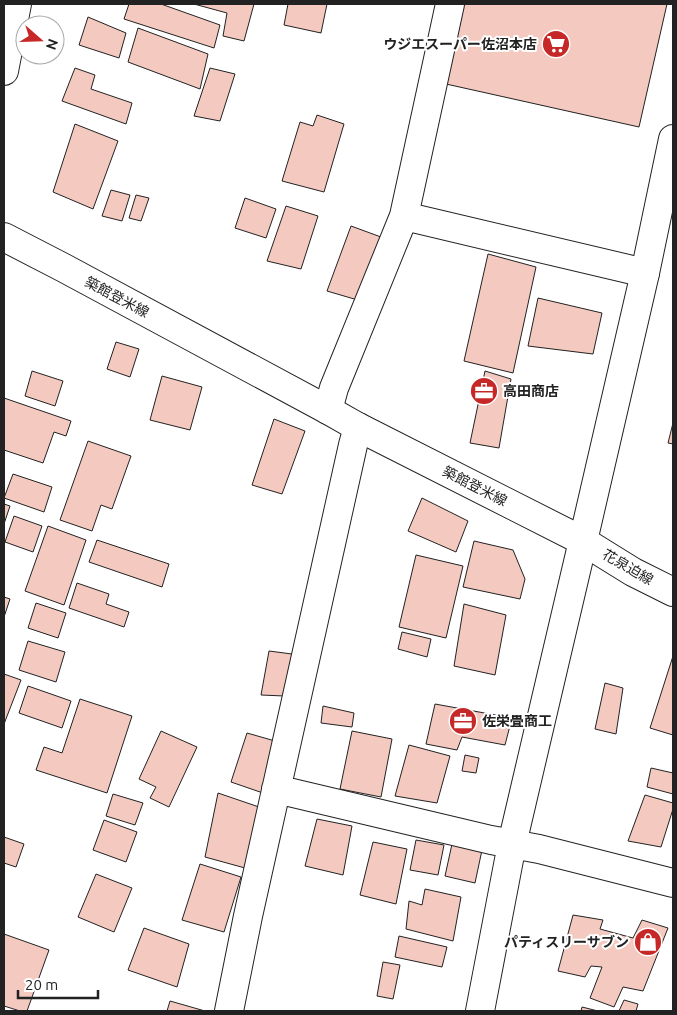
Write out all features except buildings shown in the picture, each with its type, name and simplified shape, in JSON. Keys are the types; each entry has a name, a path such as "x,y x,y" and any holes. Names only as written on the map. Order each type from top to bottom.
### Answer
{"street":[{"path":"4,71 17,4"},
{"path":"328,410 334,388 404,216 450,4"},
{"path":"480,1011 512,844 645,273 673,139"},
{"path":"404,216 645,273"},
{"name":"築館登米線","path":"4,237 358,427 583,541"},
{"path":"229,1011 276,789 358,427"},
{"name":"花泉迫線","path":"583,541 634,572 673,592"},
{"path":"276,789 481,838 539,849 673,883"}],"place":[{"name":"ウジエスーパー佐沼本店","path":"556,44"},
{"name":"高田商店","path":"484,391"},
{"name":"佐栄畳商工","path":"463,721"},
{"name":"パティスリーサブン","path":"648,942"}]}
